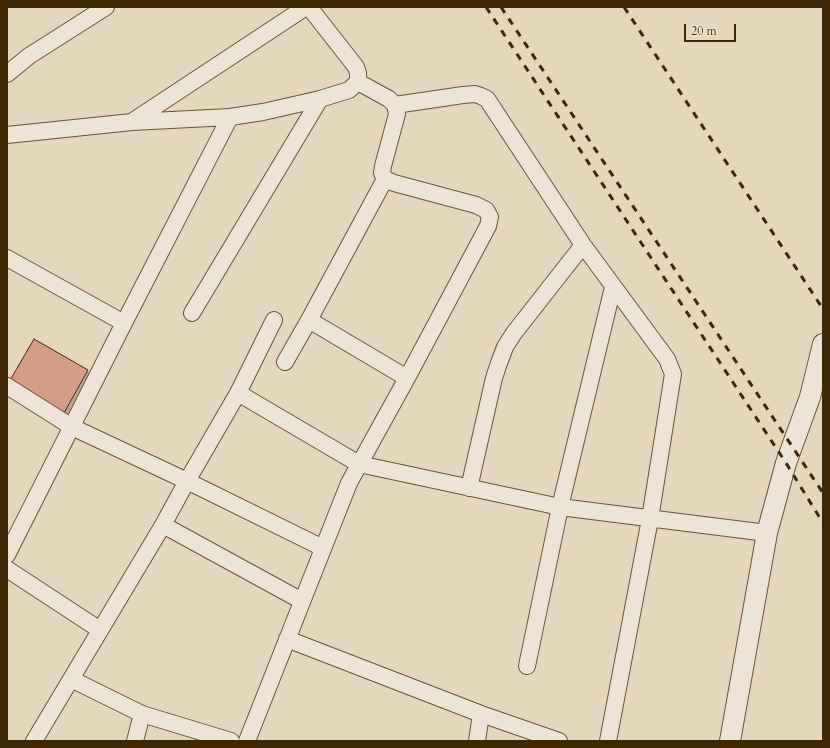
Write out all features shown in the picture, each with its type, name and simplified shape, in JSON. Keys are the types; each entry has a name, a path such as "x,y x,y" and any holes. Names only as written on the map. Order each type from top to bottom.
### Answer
{"street":[{"path":"7,74 29,56 106,7"},
{"path":"7,135 132,122 230,117 263,112 320,99 349,90 358,82 358,73 356,67 308,7 132,122"},
{"path":"247,741 349,483 488,226 490,217 486,210 476,205 394,183 385,178 382,173 397,114 395,105 390,99 358,82"},
{"path":"395,105 475,94 487,99 583,245 666,359 673,374 650,519 608,741"},
{"path":"192,313 320,99"},
{"path":"7,555 12,532 72,427 230,117"},
{"path":"285,362 385,178"},
{"path":"469,488 494,378 505,347 514,333 583,245"},
{"path":"7,258 124,323"},
{"path":"527,666 560,507 613,287"},
{"path":"34,741 163,525 187,480 238,393 274,320"},
{"path":"309,320 407,378"},
{"path":"730,741 767,533 786,463 810,396 823,344"},
{"path":"7,386 72,427 187,480 323,548"},
{"path":"238,393 359,464 560,507 767,533"},
{"path":"163,525 302,601"},
{"path":"7,569 100,630"},
{"path":"287,639 481,714 559,741"},
{"path":"71,679 142,714 231,741"},
{"path":"135,741 142,714"},
{"path":"477,741 481,714"}],"building":[{"path":"34,339 88,370 64,413 9,382"}],"railway":[{"path":"486,7 786,463 823,523"},
{"path":"501,7 823,493"},
{"path":"624,7 823,309"}]}
